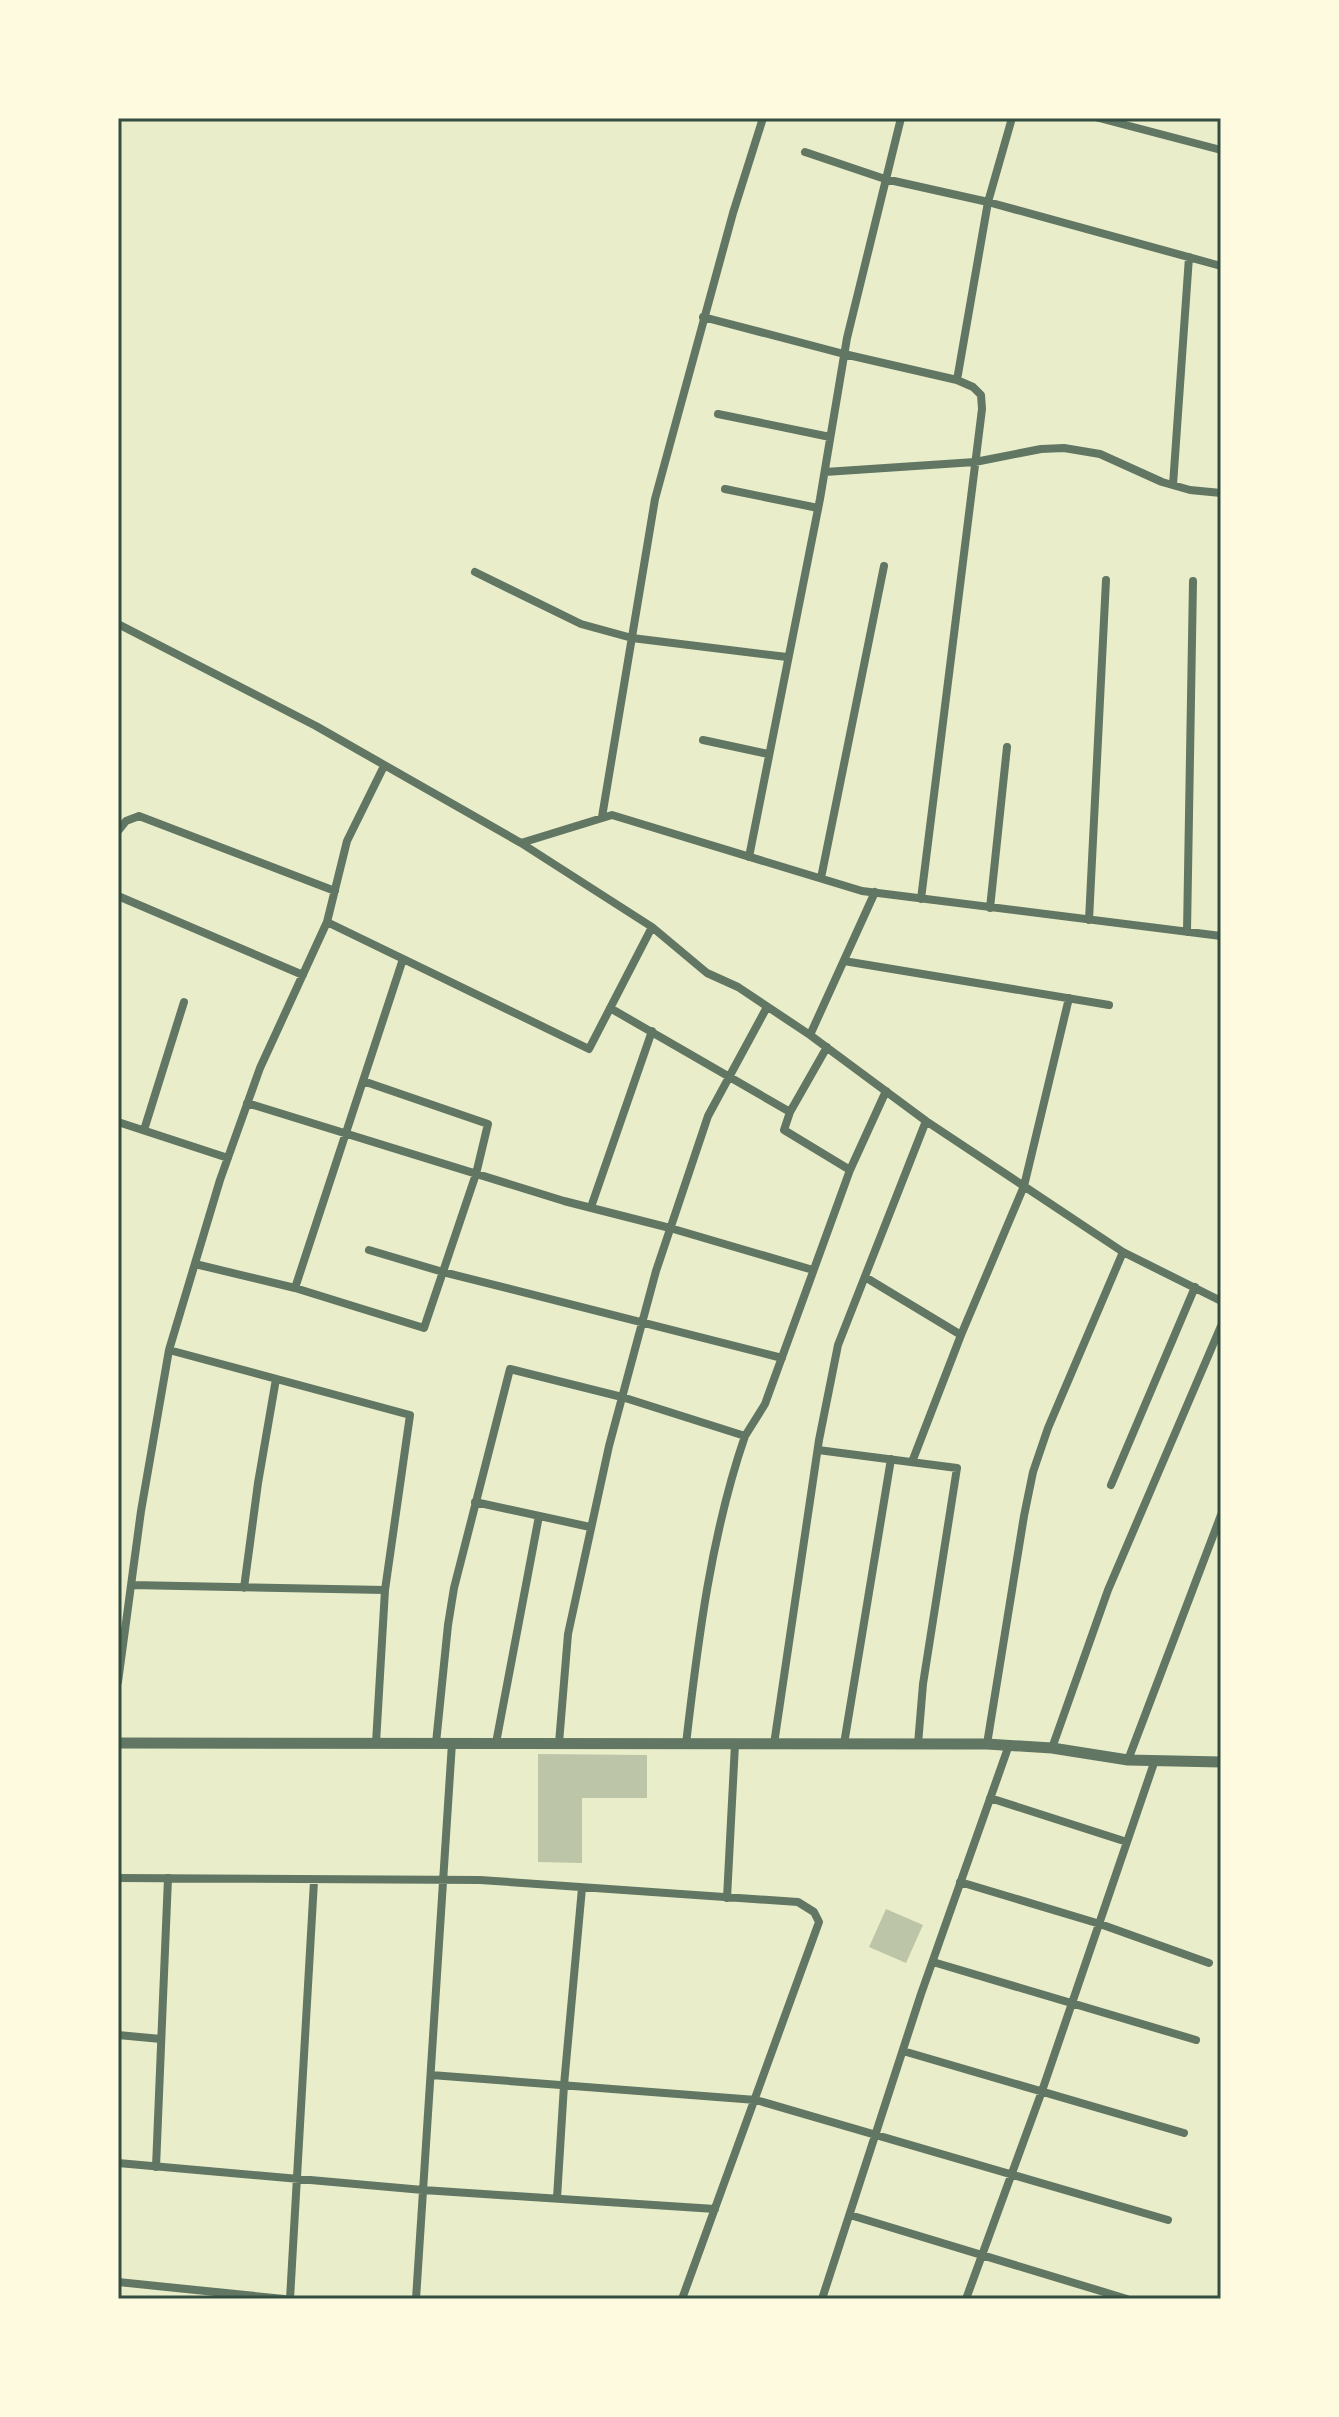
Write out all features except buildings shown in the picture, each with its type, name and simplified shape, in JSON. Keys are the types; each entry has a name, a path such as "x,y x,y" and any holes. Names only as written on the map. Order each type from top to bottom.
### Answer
{"street":[{"path":"602,817 655,499 703,317 763,118"},
{"path":"749,857 825,472 844,354 901,118"},
{"path":"957,380 988,202 1012,118"},
{"path":"1099,118 1221,150"},
{"path":"805,152 885,179 988,202 1221,266"},
{"path":"1173,485 1189,257"},
{"path":"703,317 957,380 973,387 981,395 982,409 921,899"},
{"path":"718,414 830,437"},
{"path":"825,472 975,462 1041,449 1064,448 1100,454 1190,490 1221,493"},
{"path":"725,489 818,508"},
{"path":"821,878 884,566"},
{"path":"475,572 581,624 632,638 787,657"},
{"path":"1089,920 1106,580"},
{"path":"1187,932 1193,581"},
{"path":"118,624 316,726 521,843 652,927 707,973 738,987 810,1035 926,1121 1123,1252 1221,1301"},
{"path":"703,740 768,754"},
{"path":"990,908 1007,747"},
{"path":"118,1682 141,1511 169,1350 247,1103 327,922 347,841 384,766"},
{"path":"521,843 612,815 875,892 1221,936"},
{"path":"118,831 126,821 139,816 335,891"},
{"path":"810,1035 875,892"},
{"path":"118,896 303,975"},
{"path":"327,922 589,1049 652,927"},
{"path":"295,1288 403,959"},
{"path":"844,961 1109,1005"},
{"path":"912,1462 1024,1186 1069,998"},
{"path":"144,1130 184,1002"},
{"path":"559,1743 568,1634 590,1527 642,1322 708,1116 767,1007"},
{"path":"610,1008 790,1112"},
{"path":"591,1207 652,1031"},
{"path":"827,1047 790,1112 784,1130 850,1170"},
{"path":"195,1264 295,1288 424,1328 476,1174 488,1124 363,1081"},
{"path":"686,1744 701,1618 727,1492 745,1436 765,1404 850,1170 886,1091"},
{"path":"247,1103 476,1174 813,1270"},
{"path":"774,1744 818,1450 838,1345 926,1121"},
{"path":"118,1122 228,1158"},
{"path":"369,1250 443,1272 782,1358"},
{"path":"987,1744 1033,1472 1048,1428 1123,1252"},
{"path":"865,1277 961,1335"},
{"path":"1111,1485 1195,1287"},
{"path":"1052,1748 1108,1590 1221,1326"},
{"path":"169,1350 410,1415 385,1590 376,1743"},
{"path":"436,1743 448,1625 475,1502 510,1369 622,1397 745,1436"},
{"path":"244,1588 276,1379"},
{"path":"818,1450 957,1468 923,1684 918,1744"},
{"path":"844,1744 891,1459"},
{"path":"475,1502 590,1527"},
{"path":"496,1743 539,1516"},
{"path":"1128,1760 1221,1516"},
{"path":"131,1585 385,1590"},
{"path":"118,1743 987,1744 1052,1748 1128,1760 1221,1762"},
{"path":"416,2299 452,1743"},
{"path":"727,1898 735,1744"},
{"path":"822,2299 960,1882 1009,1745"},
{"path":"966,2299 1042,2091 1155,1760"},
{"path":"990,1798 1127,1842"},
{"path":"118,1878 444,1880 798,1902 814,1912 819,1922 682,2299"},
{"path":"156,2167 168,1878"},
{"path":"290,2299 314,1881"},
{"path":"960,1882 1100,1924 1209,1963"},
{"path":"557,2198 582,1888"},
{"path":"933,1962 1196,2040"},
{"path":"118,2035 161,2039"},
{"path":"903,2051 1184,2133"},
{"path":"431,2075 756,2100 1168,2220"},
{"path":"118,2163 423,2190 715,2209"},
{"path":"850,2215 1127,2299"},
{"path":"118,2282 284,2299"},
{"path":"178,2299 179,2288"}]}
